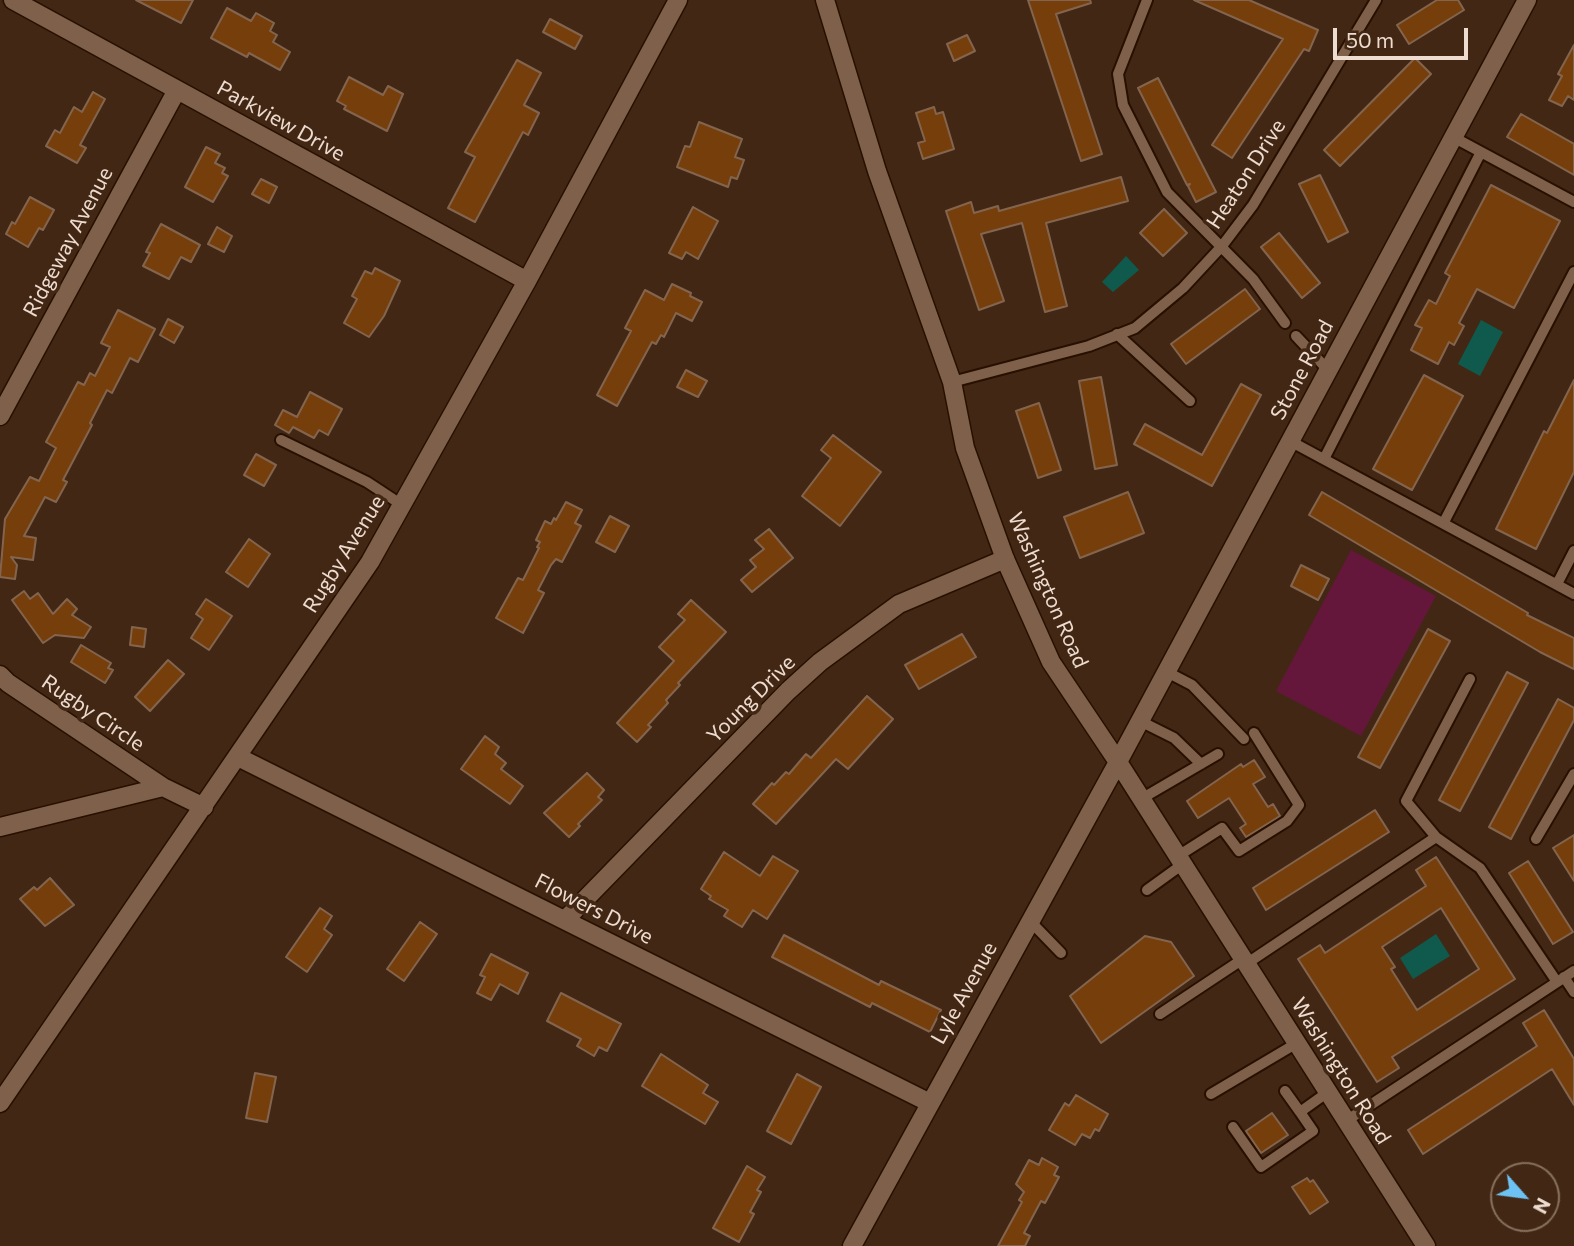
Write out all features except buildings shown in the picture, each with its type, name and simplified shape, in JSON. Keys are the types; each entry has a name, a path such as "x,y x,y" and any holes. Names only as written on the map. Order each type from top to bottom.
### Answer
{"street":[{"name":"Parkview Drive","path":"13,0 527,281"},
{"name":"Rugby Avenue","path":"0,1103 370,562 527,281 678,0"},
{"name":"Washington Road","path":"825,0 877,170 952,382 965,448 1005,559 1051,662 1118,762 1426,1246"},
{"name":"Stone Road","path":"1118,762 1527,0"},
{"name":"Ridgeway Avenue","path":"0,416 177,90"},
{"name":"Young Drive","path":"565,920 820,662 899,604 1005,559"},
{"name":"Rugby Circle","path":"0,675 163,787 204,807"},
{"name":"Flowers Drive","path":"238,757 929,1103"},
{"name":"Lyle Avenue","path":"852,1246 1118,762"},
{"path":"0,827 163,787"}],"lane":[{"path":"1147,0 1118,74 1123,105 1167,192 1253,279 1285,323"},
{"name":"Heaton Drive","path":"952,382 1089,346 1135,328 1183,288 1222,246 1253,205 1376,0"},
{"path":"1454,137 1574,201"},
{"path":"1324,459 1481,152"},
{"path":"1444,523 1574,272"},
{"path":"1118,334 1190,401"},
{"path":"1296,336 1328,370"},
{"path":"281,440 367,482 402,505"},
{"path":"1290,441 1574,594"},
{"path":"1557,584 1574,551"},
{"path":"1147,890 1222,828 1239,851 1287,821 1299,806 1249,736 1192,685 1167,672"},
{"path":"1470,679 1406,801 1436,837 1480,868 1574,992"},
{"path":"1140,721 1174,738 1201,764"},
{"path":"1141,799 1218,754"},
{"path":"1536,839 1574,774"},
{"path":"1160,1014 1436,837"},
{"path":"1030,921 1061,953"},
{"path":"1346,1121 1565,977"},
{"path":"1211,1094 1297,1043"},
{"path":"1233,1127 1261,1167 1313,1131 1285,1091"},
{"path":"1300,1112 1328,1092"}],"shaded area":[{"path":"1351,550 1436,596 1361,736 1276,691"}],"water":[{"path":"1126,256 1139,270 1113,292 1102,282"},
{"path":"1481,320 1503,332 1480,376 1458,364"},
{"path":"1436,934 1450,956 1413,979 1400,958"}]}
